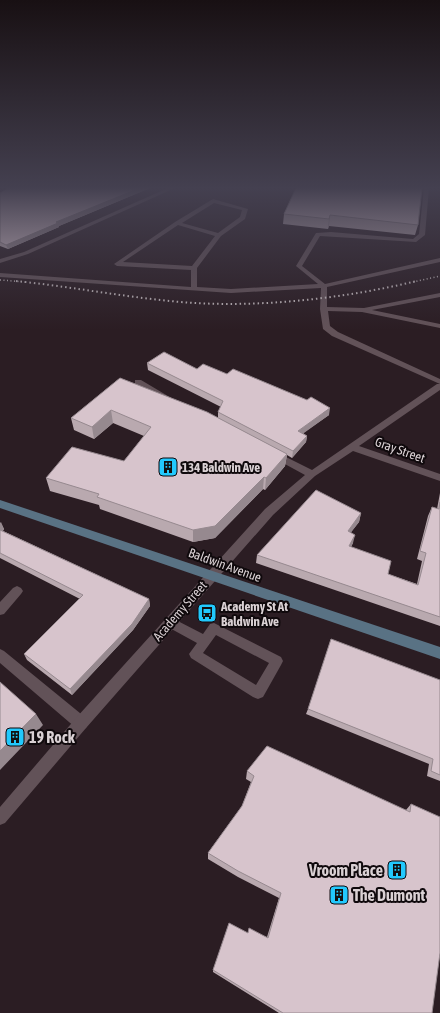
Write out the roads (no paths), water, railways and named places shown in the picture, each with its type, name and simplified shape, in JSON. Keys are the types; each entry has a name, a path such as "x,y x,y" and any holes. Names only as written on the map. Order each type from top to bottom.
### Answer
{"street":[{"path":"0,261 8,260 65,235"},
{"path":"159,235 117,264 194,268"},
{"path":"194,289 194,268 219,235"},
{"path":"317,235 300,266 324,286"},
{"path":"346,235 414,241 422,235"},
{"path":"0,275 231,291 324,286 440,260"},
{"path":"324,286 326,327 335,334 440,382"},
{"path":"362,310 440,295"},
{"path":"324,309 362,310 440,326"},
{"path":"138,382 179,404"},
{"name":"Academy Street","path":"0,818 81,723 269,512 312,474 440,386"},
{"name":"Gray Street","path":"352,447 440,478"},
{"path":"269,452 312,474"},
{"name":"Baldwin Avenue","path":"0,504 440,653"},
{"path":"0,610 17,591"},
{"path":"170,622 205,641"},
{"path":"214,628 277,661 258,693 195,654 205,641 214,628"},
{"path":"0,655 81,723"}],"railway":[{"path":"413,282 440,276"},
{"path":"0,280 22,282"},
{"path":"16,281 22,282"},
{"path":"22,282 149,299 194,303 250,304 306,300 362,292 417,281"}],"place":[{"name":"134 Baldwin Ave","path":"168,467"},
{"name":"Academy St At Baldwin Ave","path":"207,613"},
{"name":"19 Rock","path":"15,737"},
{"name":"Vroom Place","path":"397,870"},
{"name":"The Dumont","path":"339,895"}]}
